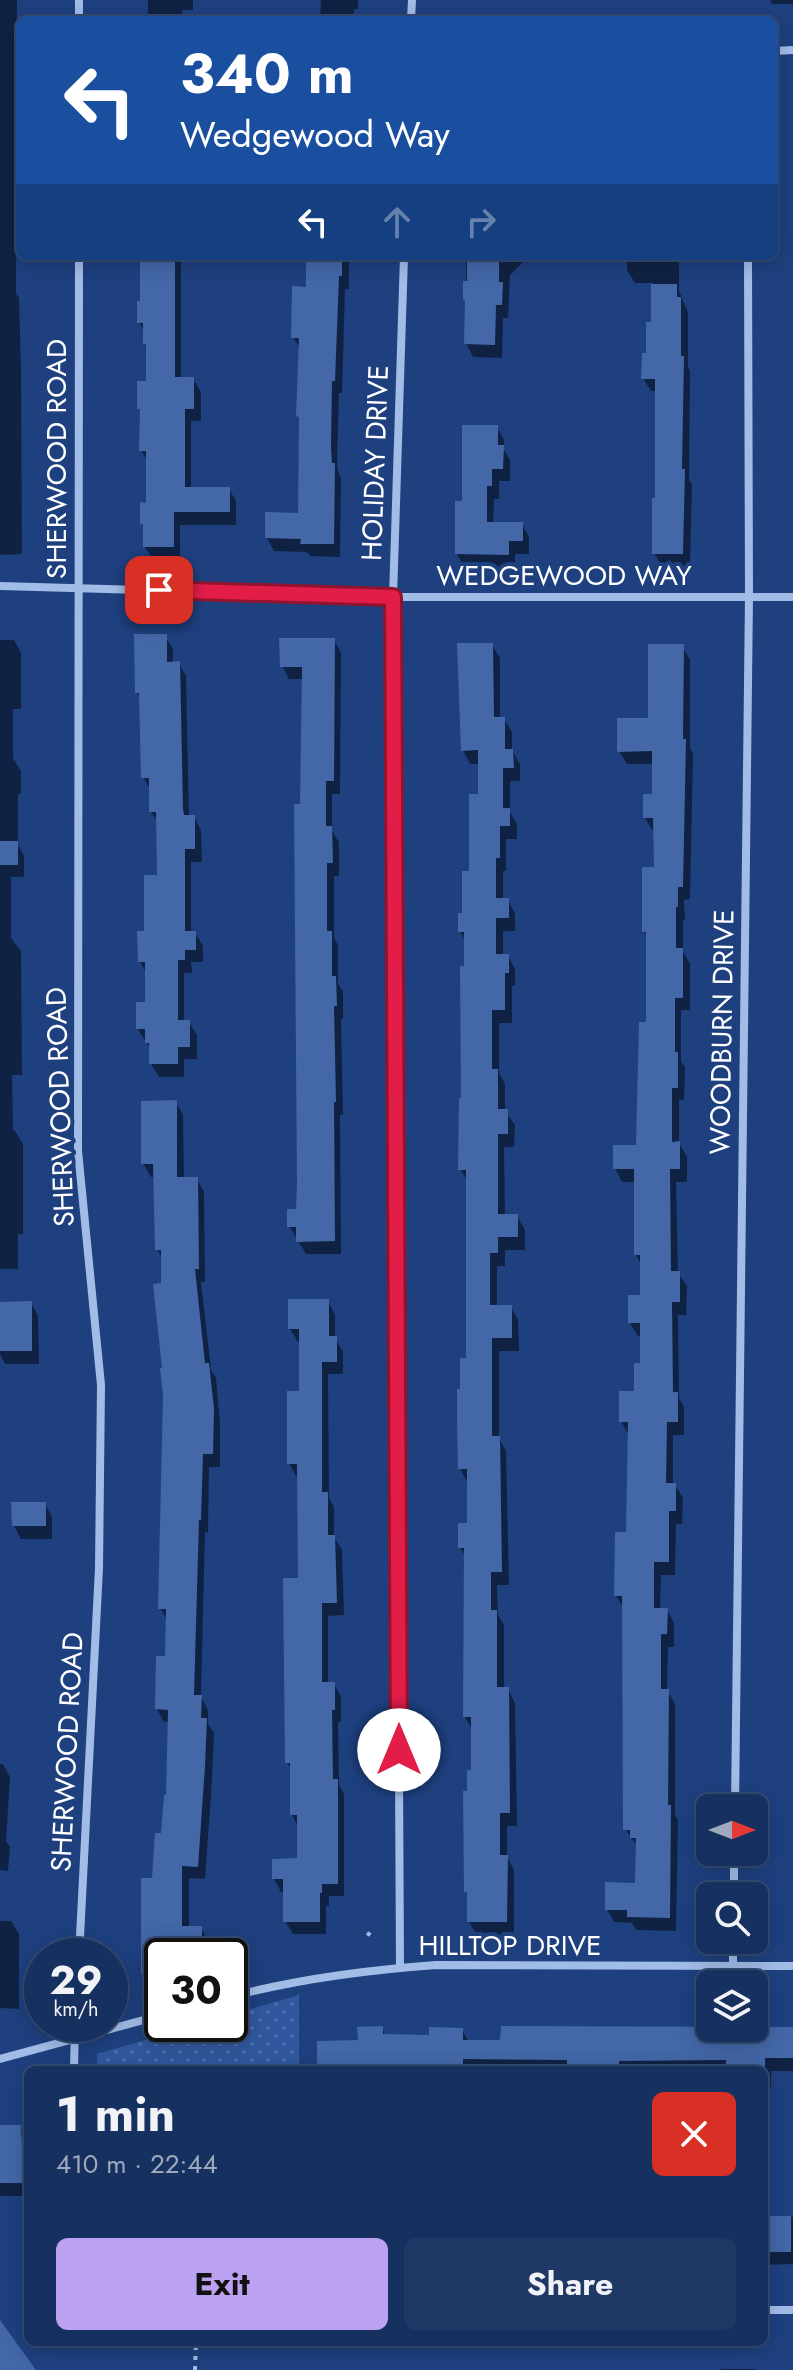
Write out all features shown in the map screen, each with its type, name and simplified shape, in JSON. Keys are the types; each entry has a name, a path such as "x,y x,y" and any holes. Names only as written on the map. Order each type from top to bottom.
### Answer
{"street":[{"name":"SHERWOOD ROAD","path":"79,260 78,1151 101,1385 99,1568 80,1938"},
{"name":"HOLIDAY DRIVE","path":"400,1968 393,597 404,260"},
{"name":"WOODBURN DRIVE","path":"735,1794 749,597 748,260"},
{"name":"WEDGEWOOD WAY","path":"0,586 393,597 793,597"},
{"path":"733,1954 733,1965"},
{"name":"HILLTOP DRIVE","path":"248,1992 436,1965 793,1966"},
{"path":"0,2059 64,2042"},
{"path":"74,2066 75,2042"},
{"path":"768,2310 793,2310"}],"path":[{"path":"367,1933 375,1938"},
{"path":"195,2370 196,2346"}],"shaded area":[{"path":"299,1995 299,2066 97,2066 97,2054 144,2040 248,2042 248,2010"}],"building":[{"path":"140,260 175,260 175,377 194,377 194,409 185,409 185,487 230,487 230,512 174,512 174,547 143,547 140,502 146,503 146,451 139,451 137,381 146,381 146,344 143,344 143,323 137,323 137,301 140,301"},
{"path":"306,260 342,260 335,381 332,381 334,544 300,544 301,539 265,538 265,512 298,513 299,417 296,416 299,338 291,338 292,286 306,287"},
{"path":"467,260 499,260 499,282 503,282 502,305 496,305 495,345 464,344 463,281 467,281"},
{"path":"651,284 677,284 677,297 681,297 681,356 684,356 682,469 685,469 683,554 652,554 655,379 641,379 642,353 646,353 646,322 651,322"},
{"path":"462,425 498,425 498,445 504,445 503,469 492,469 492,486 487,486 487,522 523,522 523,541 509,541 509,555 455,554 455,501 462,501"},
{"path":"134,634 167,634 167,662 180,661 183,809 184,815 195,815 195,849 185,849 185,931 196,931 196,950 185,950 185,960 178,960 178,1020 190,1020 190,1047 178,1047 178,1064 149,1064 145,1029 136,1029 136,1002 145,1002 145,962 138,962 137,931 144,931 144,875 157,875 156,812 149,812 149,778 141,778"},
{"path":"279,638 335,638 334,781 326,781 326,826 332,826 333,863 327,863 327,931 332,931 332,976 336,976 337,1006 334,1006 335,1241 296,1242 296,1227 287,1227 287,1209 296,1209 297,1184 294,804 300,804 302,667 280,667"},
{"path":"457,643 493,643 494,717 505,717 505,749 513,749 514,768 503,768 503,808 510,808 510,826 500,826 500,858 496,858 496,898 509,898 509,918 496,918 496,954 509,954 509,973 505,973 505,1010 492,1010 492,1069 498,1069 498,1109 508,1109 508,1134 498,1134 498,1214 518,1214 518,1237 498,1237 498,1253 490,1253 490,1305 512,1305 512,1338 492,1338 492,1436 500,1436 502,1572 491,1572 491,1610 497,1610 497,1687 509,1687 510,1813 500,1813 500,1855 508,1855 507,1922 467,1922 467,1892 464,1892 463,1791 467,1791 467,1770 471,1770 471,1717 463,1717 464,1548 458,1548 458,1523 467,1523 467,1469 458,1469 457,1421 460,1358 466,1358 466,1170 458,1170 460,966 464,966 464,932 458,932 458,913 462,913 462,871 469,871 469,794 478,794 478,750 461,751"},
{"path":"648,644 684,644 683,739 686,739 683,887 678,887 676,907 676,948 683,948 683,998 675,998 678,1088 672,1088 672,1142 680,1141 680,1169 670,1169 671,1271 680,1271 680,1302 672,1302 673,1392 678,1392 678,1422 667,1422 666,1483 676,1483 676,1511 669,1511 669,1562 654,1562 654,1608 668,1608 667,1634 661,1634 661,1689 669,1689 670,1918 627,1917 627,1910 605,1910 605,1882 635,1883 636,1838 630,1838 630,1830 623,1830 622,1596 614,1596 615,1532 626,1532 628,1422 619,1422 619,1391 634,1391 634,1363 640,1363 640,1323 628,1323 628,1295 640,1295 640,1255 634,1255 634,1169 613,1169 613,1145 636,1145 639,1022 646,1022 642,867 654,867 653,818 643,818 643,794 652,794 652,751 617,752 617,718 648,718"},
{"path":"0,841 18,841 18,865 0,865"},
{"path":"177,1100 177,1177 198,1177 199,1269 195,1269 205,1363 209,1363 214,1409 213,1454 203,1454 199,1520 194,1695 202,1695 201,1718 207,1718 198,1867 182,1866 182,1926 202,1926 202,1938 144,1938 144,1974 141,1974 141,1878 152,1878 155,1833 161,1833 166,1795 168,1710 155,1709 156,1656 165,1656 166,1609 158,1609 163,1396 153,1284 161,1283 161,1250 155,1250 153,1164 141,1164 141,1101"},
{"path":"288,1299 329,1299 329,1336 337,1336 337,1362 322,1362 322,1492 328,1492 328,1535 335,1535 337,1603 322,1603 322,1682 335,1682 335,1710 332,1710 333,1779 338,1779 338,1884 322,1884 320,1922 283,1922 283,1879 272,1879 272,1859 297,1858 297,1815 290,1815 290,1763 285,1763 283,1578 298,1578 297,1464 287,1464 287,1391 299,1391 299,1329 288,1329"},
{"path":"32,1301 32,1351 0,1351 0,1302"},
{"path":"11,1502 46,1502 46,1526 12,1526"},
{"path":"383,2026 383,2034 429,2035 429,2027 463,2028 463,2040 500,2040 501,2026 696,2027 696,2042 768,2042 768,2027 793,2027 793,2058 765,2058 765,2066 726,2066 726,2060 619,2061 619,2066 567,2066 567,2060 463,2059 463,2066 317,2066 317,2041 358,2040 357,2027"},
{"path":"0,2125 21,2125 24,2183 0,2183"},
{"path":"768,2216 791,2216 791,2252 768,2252"},
{"path":"0,2320 36,2370 0,2370"}],"route":[{"path":"159,590 393,597 399,1750"}]}
